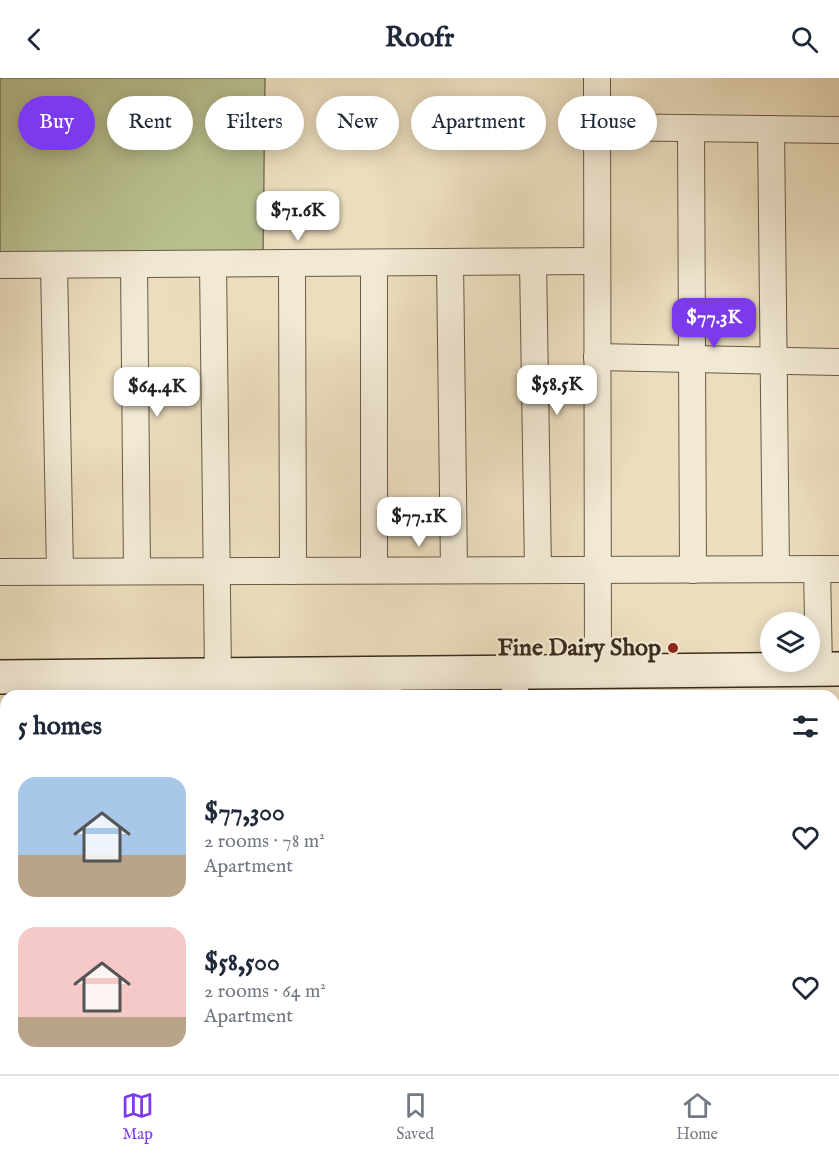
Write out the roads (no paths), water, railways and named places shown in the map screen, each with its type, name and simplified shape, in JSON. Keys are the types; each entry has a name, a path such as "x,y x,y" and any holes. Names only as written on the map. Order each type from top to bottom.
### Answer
{"street":[{"path":"597,78 597,96"},
{"path":"657,128 839,130"},
{"path":"691,128 693,570"},
{"path":"771,129 776,569"},
{"path":"597,150 598,671"},
{"path":"0,265 597,261"},
{"path":"533,262 538,570"},
{"path":"292,263 293,571"},
{"path":"374,263 374,570"},
{"path":"450,263 454,570"},
{"path":"213,264 218,675"},
{"path":"54,265 60,572"},
{"path":"134,265 137,571"},
{"path":"597,357 839,362"},
{"path":"0,572 828,569 829,669 598,671 515,684 389,685 218,675 50,686 0,677"}],"place":[{"name":"Fine Dairy Shop","path":"673,648"}]}
